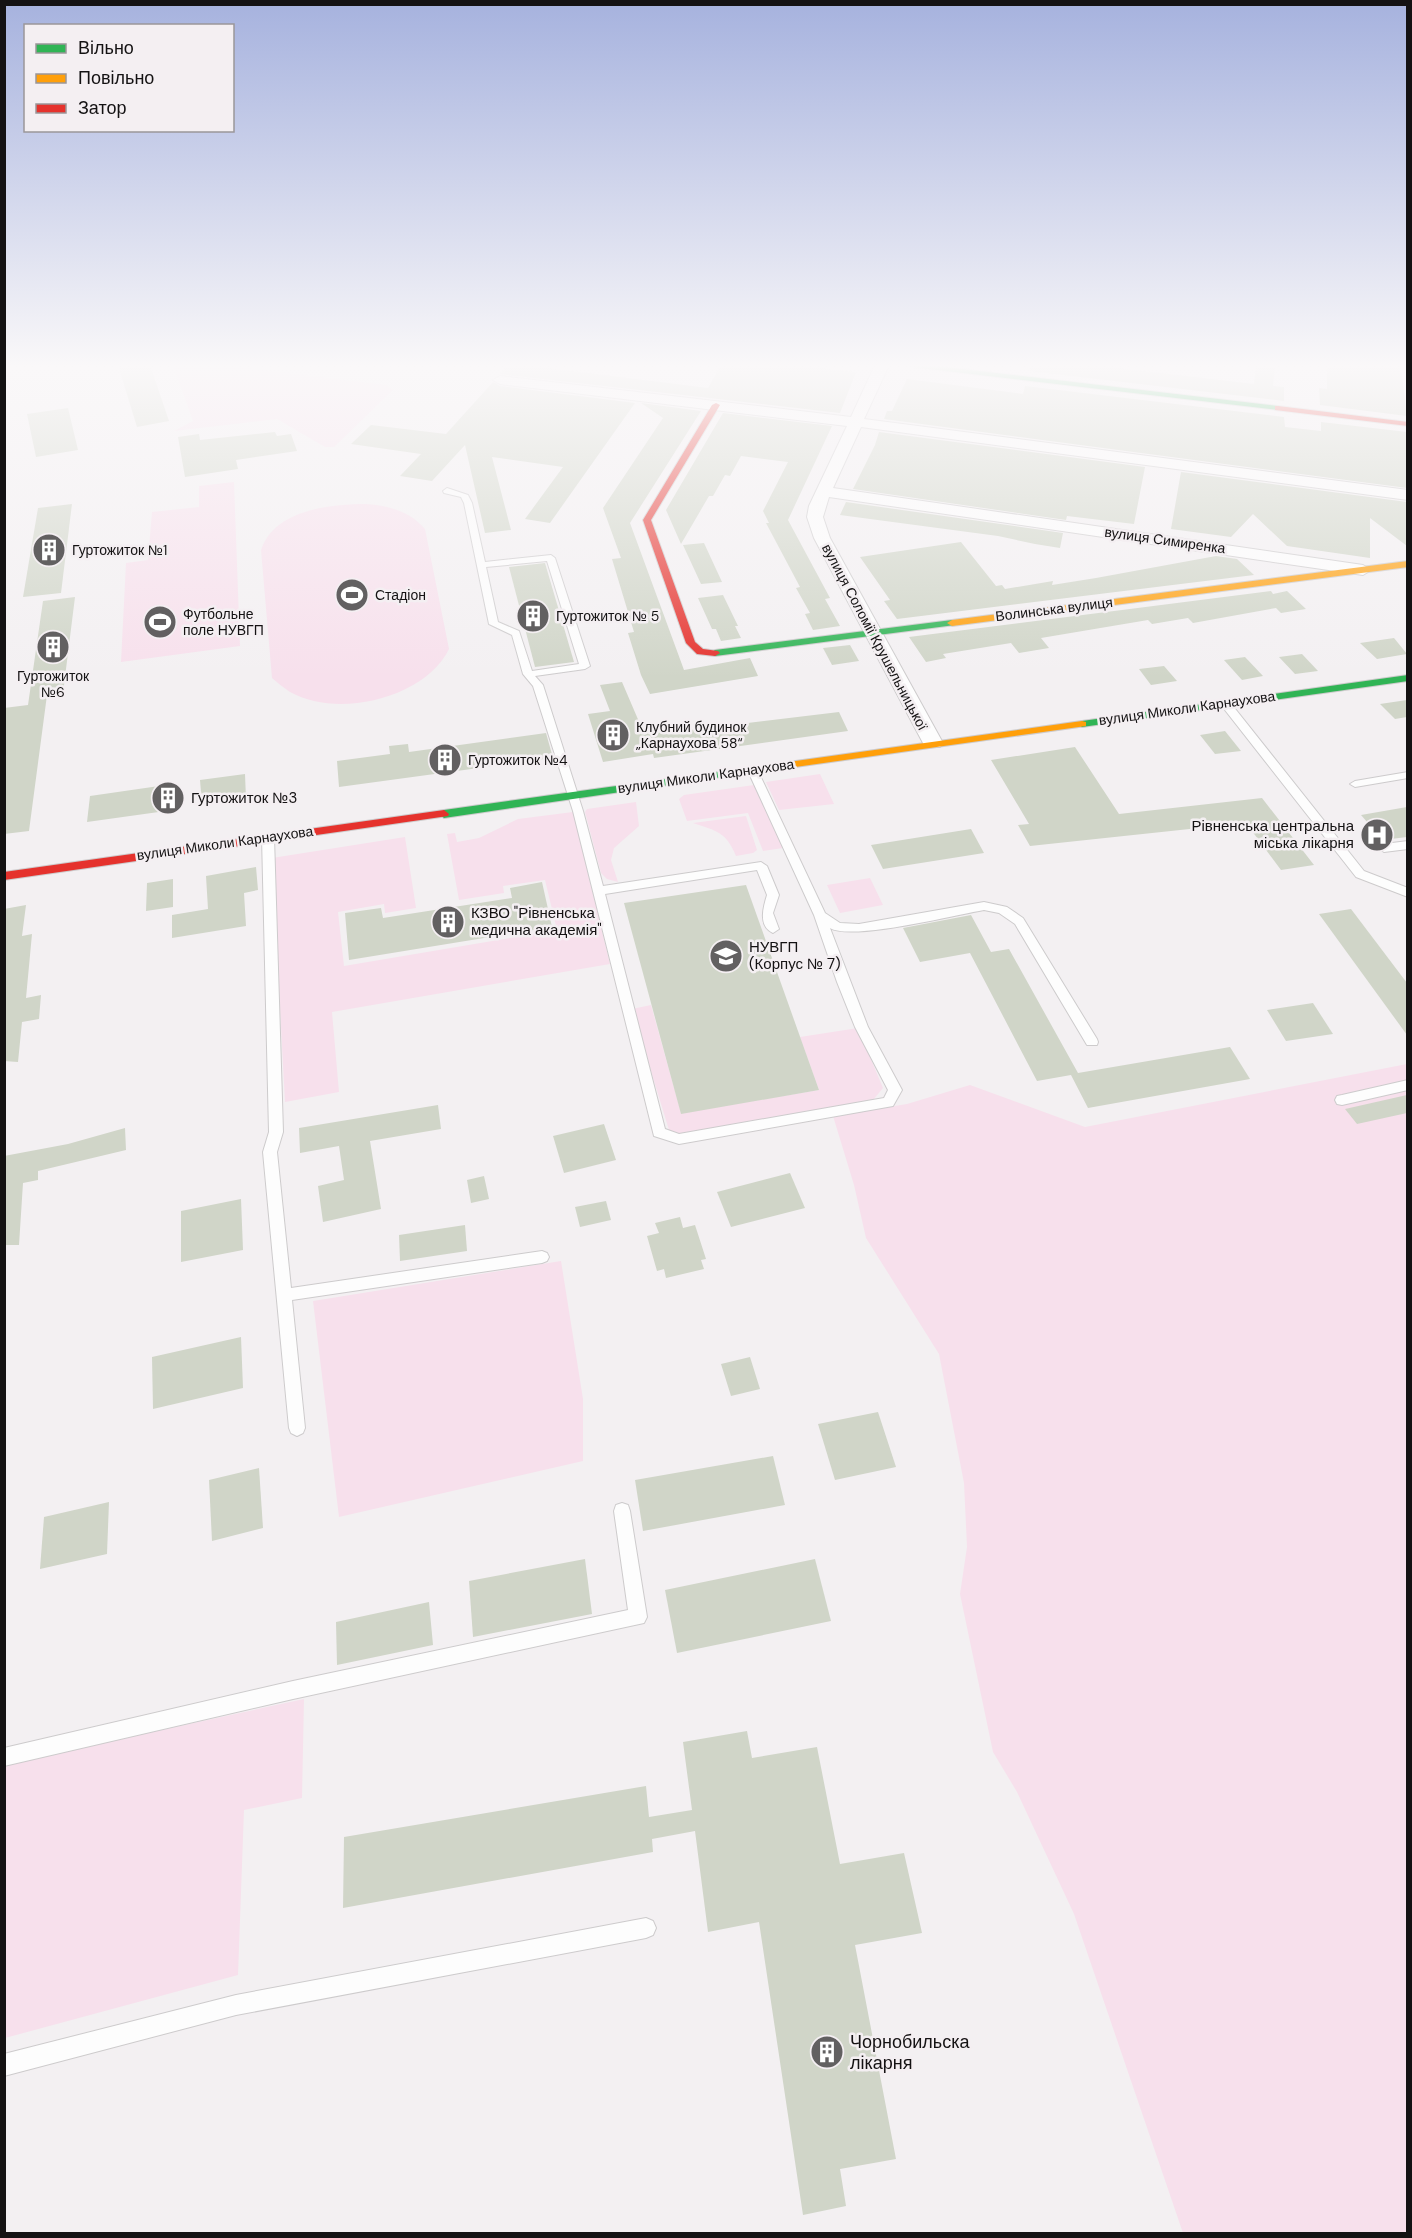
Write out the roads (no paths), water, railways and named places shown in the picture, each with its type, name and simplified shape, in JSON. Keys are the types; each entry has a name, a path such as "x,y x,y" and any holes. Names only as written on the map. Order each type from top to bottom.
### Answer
{"main road":[{"name":"Волинська вулиця","path":"677,469 647,520 691,643 700,652 715,653 1407,564"},
{"name":"вулиця Миколи Карнаухова","path":"4,876 933,743 1407,678"}],"street":[{"name":"вулиця Соломії Крушельницької","path":"833,469 815,517 818,527 933,743"},
{"path":"1213,469 1407,495"},
{"name":"вулиця Симиренка","path":"823,491 1364,570"},
{"path":"1250,552 1276,582"}],"lane":[{"path":"447,491 464,495 468,503 494,624 516,633 528,674 538,685 599,891 659,1132 680,1139 888,1102 895,1090 879,1065 830,946 820,915 752,769"},
{"path":"482,565 551,558 585,666 528,674"},
{"path":"1225,703 1360,874 1407,893"},
{"path":"1355,784 1407,775"},
{"path":"268,837 276,1132 270,1152 297,1428"},
{"path":"1384,848 1407,845"},
{"path":"599,891 761,866 773,895 767,913 773,929"},
{"path":"820,915 837,927 859,928 984,906 1003,910 1019,921 1092,1042"},
{"path":"1342,1100 1407,1085"},
{"path":"284,1295 542,1257"},
{"path":"4,1757 293,1690 638,1617 622,1511"},
{"path":"4,2065 236,2005 646,1928"}],"place":[{"name":"Гуртожиток №1","path":"49,550"},
{"name":"Стадіон","path":"352,595"},
{"name":"Гуртожиток № 5","path":"533,616"},
{"name":"Футбольне поле НУВГП","path":"160,622"},
{"name":"Гуртожиток №6","path":"53,647"},
{"name":"Клубний будинок „Карнаухова 58“","path":"613,735"},
{"name":"Гуртожиток №4","path":"445,760"},
{"name":"Гуртожиток №3","path":"168,798"},
{"name":"Рівненська центральна міська лікарня","path":"1377,835"},
{"name":"КЗВО \"Рівненська медична академія\"","path":"448,922"},
{"name":"НУВГП (Корпус № 7)","path":"726,956"},
{"name":"Чорнобильска лікарня","path":"827,2052"}]}
